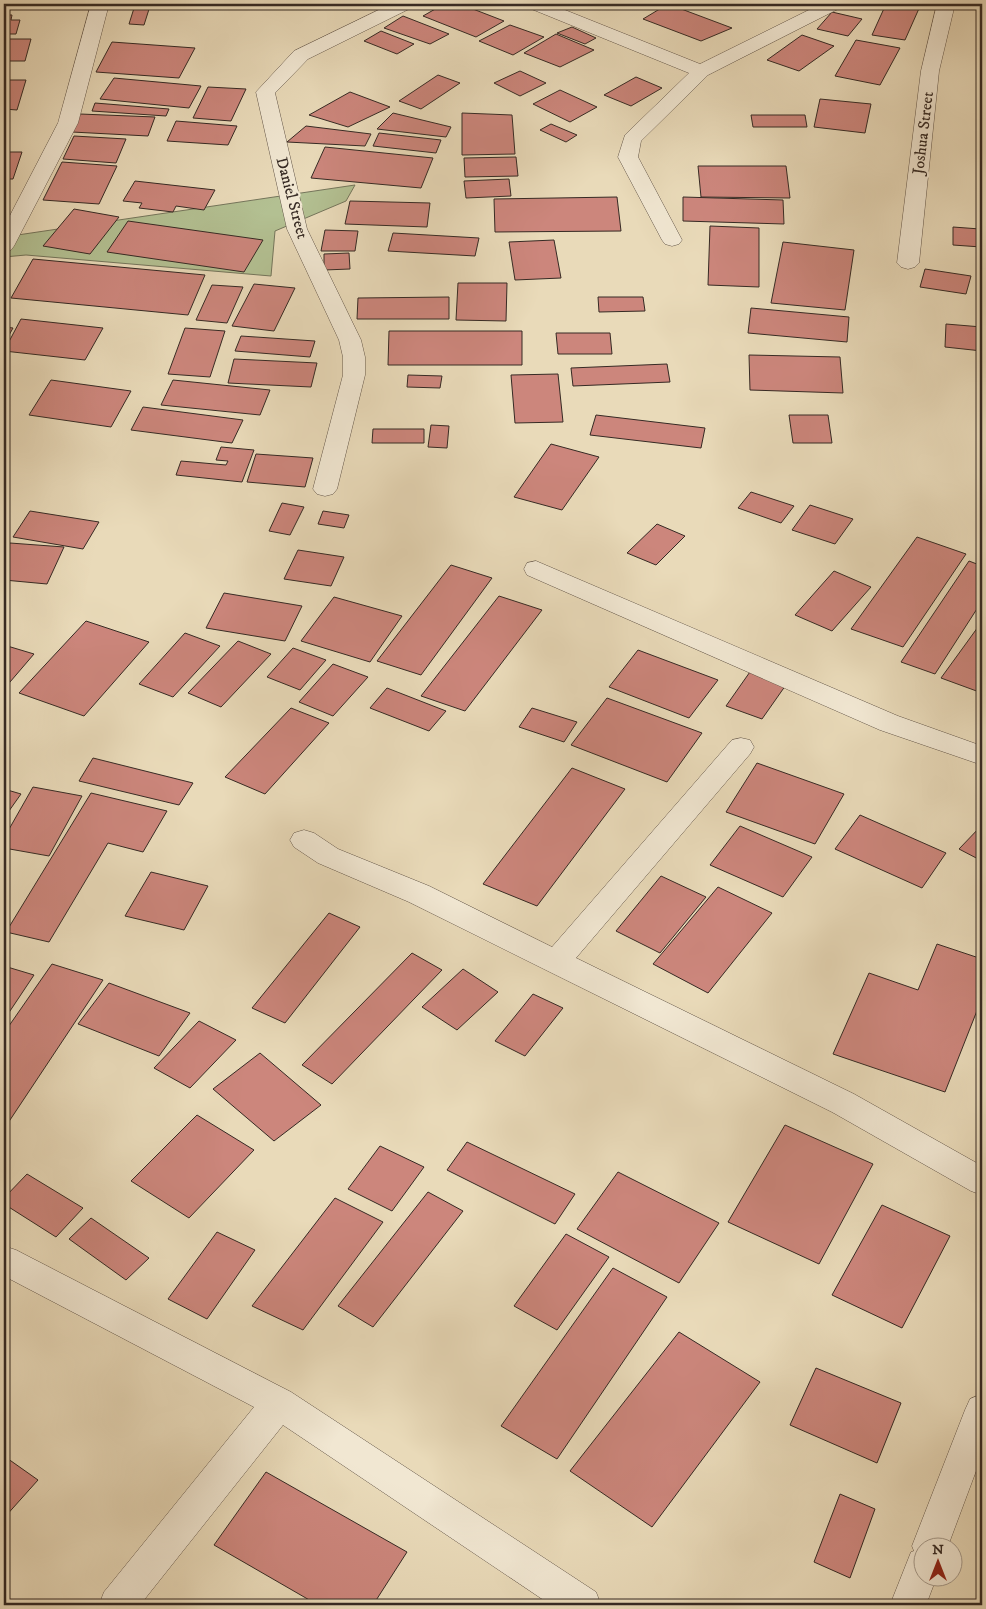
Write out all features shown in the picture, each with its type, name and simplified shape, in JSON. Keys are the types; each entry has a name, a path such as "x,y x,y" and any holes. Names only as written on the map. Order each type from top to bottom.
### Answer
{"street":[{"path":"4,246 68,124 100,4"},
{"name":"Daniel Street","path":"325,489 354,375 354,357 350,340 297,229 265,92 301,55 405,4"},
{"path":"535,4 700,71"},
{"path":"672,240 628,157 632,139 700,71 834,4"},
{"name":"Joshua Street","path":"908,263 930,71 946,4"},
{"path":"536,569 889,723 982,756"},
{"path":"557,961 741,747"},
{"path":"304,840 328,856 419,894 842,1103 982,1182"},
{"path":"4,1260 279,1404 584,1605"},
{"path":"117,1605 279,1404"},
{"path":"934,1536 982,1410"},
{"path":"908,1605 915,1586"}],"green space":[{"path":"355,185 346,201 275,231 271,276 26,255 4,257 4,237"}],"building":[{"path":"444,4 460,4 504,21 476,37 423,16"},
{"path":"668,4 732,28 701,41 643,19"},
{"path":"886,4 921,4 905,40 872,35"},
{"path":"135,5 150,6 144,25 129,24"},
{"path":"832,12 862,19 848,36 817,29"},
{"path":"4,15 12,15 11,20 20,20 16,34 4,34"},
{"path":"403,16 449,34 430,44 384,28"},
{"path":"978,16 982,16 982,42 980,41"},
{"path":"510,25 544,37 513,55 479,41"},
{"path":"572,27 596,38 585,44 557,33"},
{"path":"381,31 414,44 397,54 364,41"},
{"path":"556,34 594,50 560,67 524,53"},
{"path":"802,35 834,46 799,71 767,60"},
{"path":"4,39 31,39 25,61 4,61"},
{"path":"856,40 900,48 880,85 835,76"},
{"path":"112,42 195,48 179,78 96,72"},
{"path":"980,50 982,50 982,77 978,76"},
{"path":"520,71 546,83 520,96 494,83"},
{"path":"438,75 460,83 421,109 399,101"},
{"path":"636,77 662,88 631,106 604,95"},
{"path":"114,78 201,86 189,108 100,99"},
{"path":"4,80 26,80 17,110 4,109"},
{"path":"208,87 246,89 231,121 193,118"},
{"path":"560,90 597,107 570,122 533,104"},
{"path":"350,92 390,107 348,127 309,115"},
{"path":"820,99 871,104 865,133 814,127"},
{"path":"95,103 169,109 166,116 92,111"},
{"path":"393,113 451,127 446,137 377,129"},
{"path":"462,113 512,115 515,154 462,155"},
{"path":"80,114 155,117 148,136 72,132"},
{"path":"751,115 805,115 807,127 753,127"},
{"path":"176,121 237,126 228,145 167,141"},
{"path":"551,124 577,135 566,142 540,130"},
{"path":"306,126 371,134 365,146 287,142"},
{"path":"379,133 441,140 436,153 373,146"},
{"path":"74,136 126,139 116,163 63,159"},
{"path":"325,147 433,158 421,188 311,178"},
{"path":"4,152 22,152 13,179 4,179"},
{"path":"516,157 518,176 465,177 464,158"},
{"path":"62,162 117,166 99,204 43,200"},
{"path":"698,166 786,166 790,198 701,197"},
{"path":"509,179 511,196 466,198 464,181"},
{"path":"135,181 215,190 204,210 176,206 173,212 139,208 142,203 123,201"},
{"path":"617,197 621,231 495,232 494,199"},
{"path":"683,197 783,200 784,224 683,221"},
{"path":"350,201 430,203 427,227 345,224"},
{"path":"74,209 119,217 90,254 43,246"},
{"path":"128,221 263,240 244,272 107,252"},
{"path":"710,226 759,228 759,287 708,285"},
{"path":"953,227 980,229 981,247 953,245"},
{"path":"325,230 358,231 355,251 321,251"},
{"path":"393,233 479,238 475,256 388,251"},
{"path":"554,240 561,278 515,280 509,242"},
{"path":"783,242 854,250 845,310 771,303"},
{"path":"349,253 350,269 324,270 324,254"},
{"path":"33,259 205,275 188,315 11,298"},
{"path":"925,269 971,276 966,294 920,287"},
{"path":"458,283 507,283 506,321 456,320"},
{"path":"254,284 295,288 274,331 232,326"},
{"path":"212,285 243,287 227,323 196,320"},
{"path":"449,297 449,319 357,319 358,298"},
{"path":"598,297 643,297 645,311 599,312"},
{"path":"751,308 849,317 847,342 748,333"},
{"path":"21,319 103,328 85,360 4,351"},
{"path":"946,324 982,327 982,351 945,347"},
{"path":"4,327 13,328 4,344"},
{"path":"185,328 225,331 210,377 168,374"},
{"path":"389,331 522,331 522,365 388,365"},
{"path":"556,333 610,333 612,354 558,354"},
{"path":"241,336 315,341 310,357 235,351"},
{"path":"749,355 840,357 843,393 750,390"},
{"path":"234,359 317,363 311,387 228,383"},
{"path":"667,364 670,382 573,386 571,368"},
{"path":"558,374 563,422 515,423 511,375"},
{"path":"408,375 442,376 440,388 407,387"},
{"path":"51,380 131,391 111,427 29,415"},
{"path":"173,380 270,390 260,415 161,405"},
{"path":"143,407 243,420 232,443 131,430"},
{"path":"596,415 705,428 701,448 590,435"},
{"path":"789,415 828,415 832,443 793,443"},
{"path":"431,425 449,426 447,448 428,447"},
{"path":"373,429 424,429 424,443 372,443"},
{"path":"551,444 599,457 562,510 514,497"},
{"path":"221,447 254,450 242,482 176,475 181,461 226,465 228,461 216,460"},
{"path":"256,454 313,458 305,487 247,482"},
{"path":"751,492 794,506 781,523 738,508"},
{"path":"282,503 304,507 290,535 269,531"},
{"path":"810,505 853,519 835,544 792,530"},
{"path":"30,511 99,522 83,549 13,537"},
{"path":"323,511 349,515 344,528 318,524"},
{"path":"657,524 685,536 656,565 627,553"},
{"path":"917,537 966,554 903,647 851,629"},
{"path":"10,543 64,547 47,584 4,580 4,557"},
{"path":"298,550 344,557 331,586 284,579"},
{"path":"969,561 982,566 982,601 935,674 901,662"},
{"path":"451,565 492,578 421,675 377,661"},
{"path":"834,571 871,587 832,631 795,615"},
{"path":"224,593 302,606 285,641 206,628"},
{"path":"499,596 542,610 465,711 421,696"},
{"path":"334,597 402,616 370,662 301,641"},
{"path":"86,621 149,642 84,716 19,693"},
{"path":"978,627 982,628 982,693 941,678"},
{"path":"185,633 220,646 173,697 139,684"},
{"path":"238,641 271,654 221,707 188,693"},
{"path":"4,645 34,654 4,689"},
{"path":"293,648 326,660 300,690 267,677"},
{"path":"638,650 718,680 689,718 609,687"},
{"path":"333,664 368,677 333,716 299,702"},
{"path":"752,669 788,682 762,719 726,706"},
{"path":"387,688 446,711 429,731 370,708"},
{"path":"607,698 702,733 667,782 571,745"},
{"path":"291,708 329,723 265,794 225,777"},
{"path":"532,708 577,722 564,742 519,727"},
{"path":"93,758 193,783 179,805 79,781"},
{"path":"757,763 844,794 815,844 726,812"},
{"path":"572,768 625,789 537,906 483,884"},
{"path":"33,787 82,796 49,856 4,848 4,838"},
{"path":"4,789 21,794 4,818"},
{"path":"91,793 167,811 143,852 108,843 49,942 6,932"},
{"path":"860,815 946,853 922,888 835,849"},
{"path":"982,825 982,861 959,849"},
{"path":"740,826 812,857 783,897 710,865"},
{"path":"151,872 208,886 184,930 125,916"},
{"path":"661,876 706,897 660,953 616,931"},
{"path":"718,887 772,913 708,993 653,964"},
{"path":"329,913 360,927 285,1023 252,1008"},
{"path":"937,944 982,959 982,998 945,1092 833,1054 869,973 918,990"},
{"path":"412,953 442,970 332,1084 302,1065"},
{"path":"52,964 103,980 4,1129 4,1033"},
{"path":"4,966 34,975 4,1020"},
{"path":"463,969 498,992 457,1030 422,1007"},
{"path":"109,983 190,1013 159,1056 78,1024"},
{"path":"533,994 563,1008 525,1056 495,1041"},
{"path":"199,1021 236,1040 190,1088 154,1068"},
{"path":"260,1053 321,1105 274,1141 213,1089"},
{"path":"197,1115 254,1150 189,1218 131,1181"},
{"path":"785,1125 873,1164 819,1264 728,1222"},
{"path":"467,1142 575,1194 555,1224 447,1170"},
{"path":"380,1146 424,1167 392,1211 348,1189"},
{"path":"618,1172 719,1223 679,1283 577,1229"},
{"path":"27,1174 83,1208 56,1237 4,1204 4,1198"},
{"path":"428,1192 463,1211 373,1327 338,1306"},
{"path":"335,1198 383,1222 303,1330 252,1306"},
{"path":"882,1205 950,1236 902,1328 832,1295"},
{"path":"91,1218 149,1258 126,1280 69,1239"},
{"path":"217,1232 255,1250 207,1319 168,1299"},
{"path":"566,1234 609,1257 557,1330 514,1306"},
{"path":"613,1268 667,1297 557,1459 501,1426"},
{"path":"679,1332 760,1382 652,1527 570,1471"},
{"path":"816,1368 901,1403 877,1463 790,1425"},
{"path":"4,1456 38,1480 4,1518"},
{"path":"266,1472 407,1552 373,1605 318,1605 214,1545"},
{"path":"840,1494 875,1509 850,1578 814,1562"}]}
